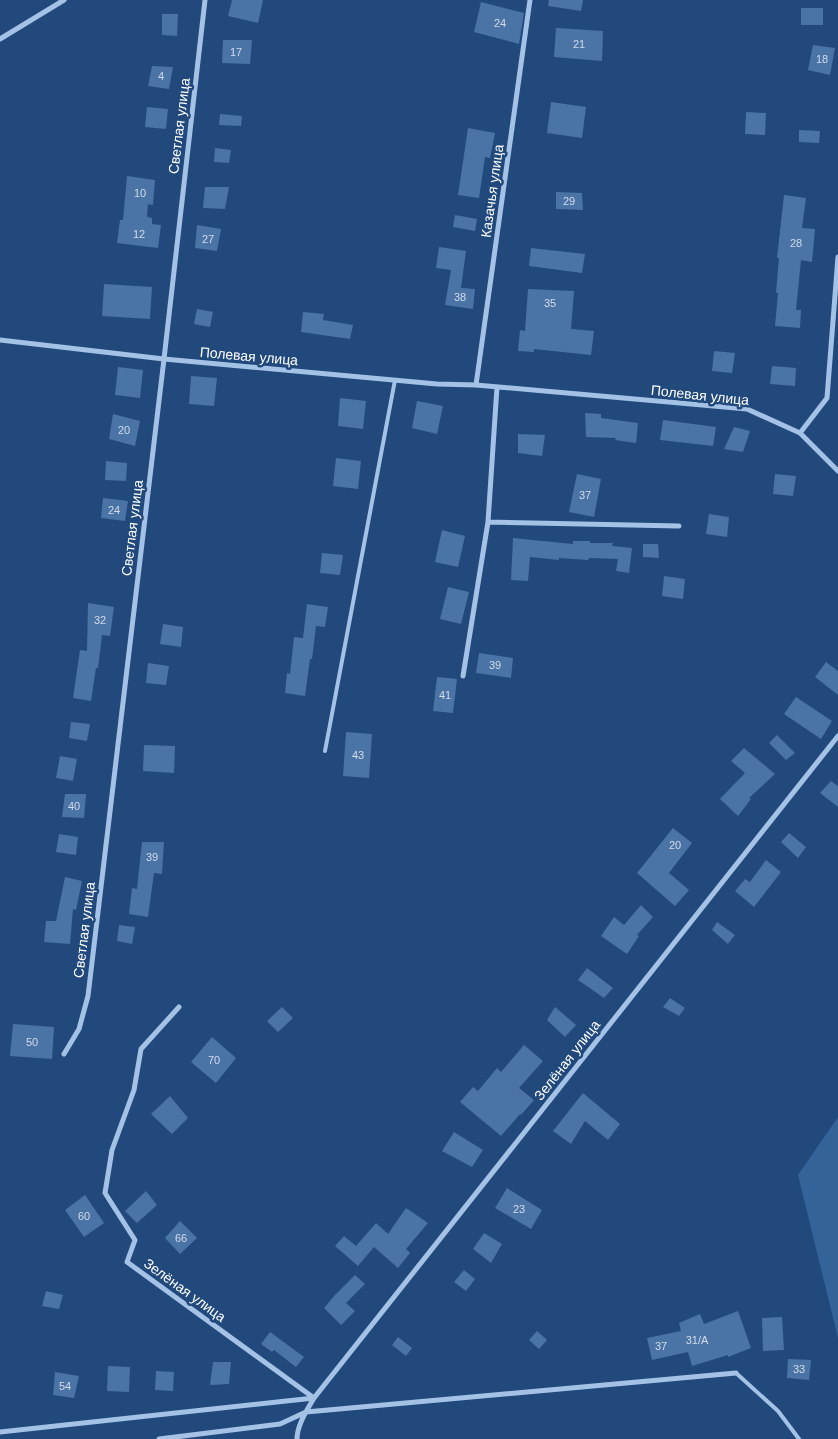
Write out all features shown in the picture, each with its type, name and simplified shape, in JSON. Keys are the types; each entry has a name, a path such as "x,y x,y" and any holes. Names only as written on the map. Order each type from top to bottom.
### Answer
{"street":[{"path":"0,39 64,0"},
{"name":"Светлая улица","path":"64,1054 79,1029 88,996 205,0"},
{"name":"Казачья улица","path":"476,385 530,0"},
{"path":"838,257 827,398 800,433 838,471"},
{"name":"Полевая улица","path":"0,340 164,359 437,384 476,385 747,409 800,433"},
{"path":"463,676 488,522 497,387"},
{"path":"488,522 679,526"},
{"name":"Зелёная улица","path":"297,1439 297,1432 314,1398 838,736"},
{"name":"Зелёная улица","path":"179,1007 141,1049 134,1090 112,1150 105,1193 135,1240 127,1262 314,1398"},
{"path":"159,1439 280,1424 306,1412 736,1373"},
{"path":"0,1432 314,1398"}],"lane":[{"path":"325,751 395,380"},
{"path":"736,1373 778,1411 799,1439"}],"shaded area":[{"path":"838,1117 838,1338 798,1175"}],"building":[{"path":"232,0 263,0 258,23 228,16"},
{"path":"549,0 583,0 581,11 548,6"},
{"path":"481,2 524,13 519,44 474,32"},
{"path":"801,8 823,8 823,25 801,25"},
{"path":"162,14 178,14 177,36 162,35"},
{"path":"556,28 603,31 602,61 554,57"},
{"path":"223,40 252,40 250,64 222,63"},
{"path":"813,45 835,48 830,75 808,70"},
{"path":"152,66 173,67 169,89 148,86"},
{"path":"551,102 586,107 582,138 547,133"},
{"path":"147,107 168,109 166,129 145,127"},
{"path":"746,112 766,113 765,135 745,134"},
{"path":"220,114 242,116 241,126 219,125"},
{"path":"468,128 495,133 490,158 485,157 479,198 458,195"},
{"path":"799,130 820,131 819,143 799,142"},
{"path":"215,148 231,150 229,163 214,162"},
{"path":"127,176 155,180 153,205 148,204 147,217 152,218 152,224 161,225 158,248 117,243 120,220 123,220"},
{"path":"205,187 229,187 225,209 203,208"},
{"path":"556,192 582,193 583,210 556,209"},
{"path":"784,195 806,198 802,228 815,229 812,262 801,260 796,310 801,310 800,328 775,326 778,293 776,293 779,258 777,258"},
{"path":"455,215 477,219 475,231 453,227"},
{"path":"197,225 221,229 217,251 195,248"},
{"path":"439,247 466,251 461,288 475,289 473,309 445,305 451,270 436,268"},
{"path":"531,248 585,254 582,273 529,266"},
{"path":"104,284 152,287 150,319 102,316"},
{"path":"528,289 574,291 571,329 594,331 591,355 534,349 534,352 518,351 520,330 525,331"},
{"path":"197,309 213,312 210,327 194,324"},
{"path":"303,312 324,314 323,320 353,325 350,339 301,332"},
{"path":"714,351 735,353 732,373 712,371"},
{"path":"772,366 796,368 795,386 770,384"},
{"path":"118,367 143,370 140,398 115,395"},
{"path":"191,376 217,378 214,406 189,404"},
{"path":"340,398 366,401 363,429 338,426"},
{"path":"417,401 443,406 437,434 412,428"},
{"path":"585,413 601,414 601,418 638,423 636,443 615,440 616,438 586,437"},
{"path":"113,414 140,421 135,446 109,439"},
{"path":"663,420 716,427 713,446 660,440"},
{"path":"734,427 750,431 743,452 724,449"},
{"path":"518,434 545,435 542,456 518,453"},
{"path":"336,458 361,461 358,489 333,486"},
{"path":"106,461 127,463 126,481 105,480"},
{"path":"577,474 601,479 594,517 569,512"},
{"path":"775,474 796,476 793,496 773,494"},
{"path":"103,498 128,501 125,521 101,518"},
{"path":"709,514 729,517 727,537 706,534"},
{"path":"442,530 465,536 458,567 435,562"},
{"path":"513,538 573,544 573,541 590,541 590,543 613,543 612,546 632,548 629,573 616,571 618,559 589,558 588,560 559,558 559,560 530,557 528,581 511,580"},
{"path":"643,544 658,544 659,558 643,557"},
{"path":"322,553 343,555 340,575 320,573"},
{"path":"664,576 685,579 683,599 662,596"},
{"path":"448,587 469,592 461,624 440,619"},
{"path":"88,603 114,607 110,636 102,635 91,701 73,698 80,650 87,651"},
{"path":"307,604 328,607 325,627 316,626 305,696 285,693 287,673 290,674 294,637 303,638"},
{"path":"163,624 183,627 181,647 160,644"},
{"path":"479,653 513,658 511,678 476,673"},
{"path":"826,662 838,671 838,695 815,677"},
{"path":"148,663 169,666 166,685 146,683"},
{"path":"437,677 457,679 453,713 433,711"},
{"path":"796,697 832,721 821,739 784,714"},
{"path":"71,722 90,724 87,741 69,738"},
{"path":"346,732 372,734 369,778 343,776"},
{"path":"777,735 795,753 786,760 769,743"},
{"path":"144,745 175,746 174,773 143,771"},
{"path":"744,748 775,774 749,798 751,799 738,816 720,799 745,773 731,761"},
{"path":"60,756 77,759 73,781 56,778"},
{"path":"831,781 838,786 838,807 820,793"},
{"path":"65,794 86,794 84,818 62,817"},
{"path":"673,828 692,843 669,873 689,890 675,906 637,873"},
{"path":"789,833 806,847 798,858 781,842"},
{"path":"59,834 78,837 76,855 56,852"},
{"path":"142,842 164,842 162,874 154,873 148,917 129,914 132,888 137,889"},
{"path":"766,860 781,872 754,907 735,891 745,879 750,882"},
{"path":"65,877 82,881 76,910 73,909 70,944 44,942 46,921 56,921"},
{"path":"641,905 653,917 637,935 639,936 627,954 601,936 614,917 624,925"},
{"path":"717,922 735,935 728,944 712,930"},
{"path":"119,925 135,927 132,944 117,941"},
{"path":"587,968 613,988 604,998 578,980"},
{"path":"670,998 685,1008 679,1016 663,1007"},
{"path":"282,1007 293,1018 278,1032 267,1021"},
{"path":"555,1007 576,1025 565,1037 547,1020"},
{"path":"13,1024 54,1027 52,1059 10,1056"},
{"path":"212,1037 236,1058 216,1083 191,1062"},
{"path":"524,1045 543,1061 519,1088 534,1100 501,1136 460,1102 473,1087 478,1091 497,1068 501,1072"},
{"path":"583,1093 620,1124 608,1140 585,1121 571,1144 553,1131"},
{"path":"170,1096 188,1118 172,1134 151,1114"},
{"path":"454,1132 483,1150 472,1167 442,1151"},
{"path":"507,1188 542,1210 531,1229 495,1208"},
{"path":"146,1191 157,1205 137,1223 125,1211"},
{"path":"85,1195 104,1223 84,1237 65,1210"},
{"path":"406,1208 428,1223 406,1249 410,1253 398,1268 374,1247 358,1266 335,1246 344,1236 356,1246 376,1223 388,1234"},
{"path":"180,1221 197,1238 180,1254 165,1238"},
{"path":"484,1233 502,1244 491,1263 473,1249"},
{"path":"464,1270 475,1279 466,1291 454,1282"},
{"path":"355,1275 365,1284 346,1303 355,1311 341,1325 324,1308"},
{"path":"46,1291 63,1295 59,1309 42,1306"},
{"path":"738,1311 751,1348 728,1357 728,1355 692,1366 688,1352 652,1360 647,1338 681,1331 679,1323 700,1314 704,1324"},
{"path":"782,1317 784,1350 763,1351 762,1318"},
{"path":"537,1331 547,1340 539,1349 529,1340"},
{"path":"270,1332 304,1357 296,1367 274,1350 272,1352 261,1344"},
{"path":"398,1337 412,1348 406,1356 392,1345"},
{"path":"788,1359 811,1360 809,1380 787,1378"},
{"path":"213,1362 231,1362 229,1384 210,1385"},
{"path":"108,1366 130,1367 129,1392 107,1391"},
{"path":"156,1371 174,1372 173,1391 155,1390"},
{"path":"55,1372 79,1376 74,1398 53,1395"}]}
